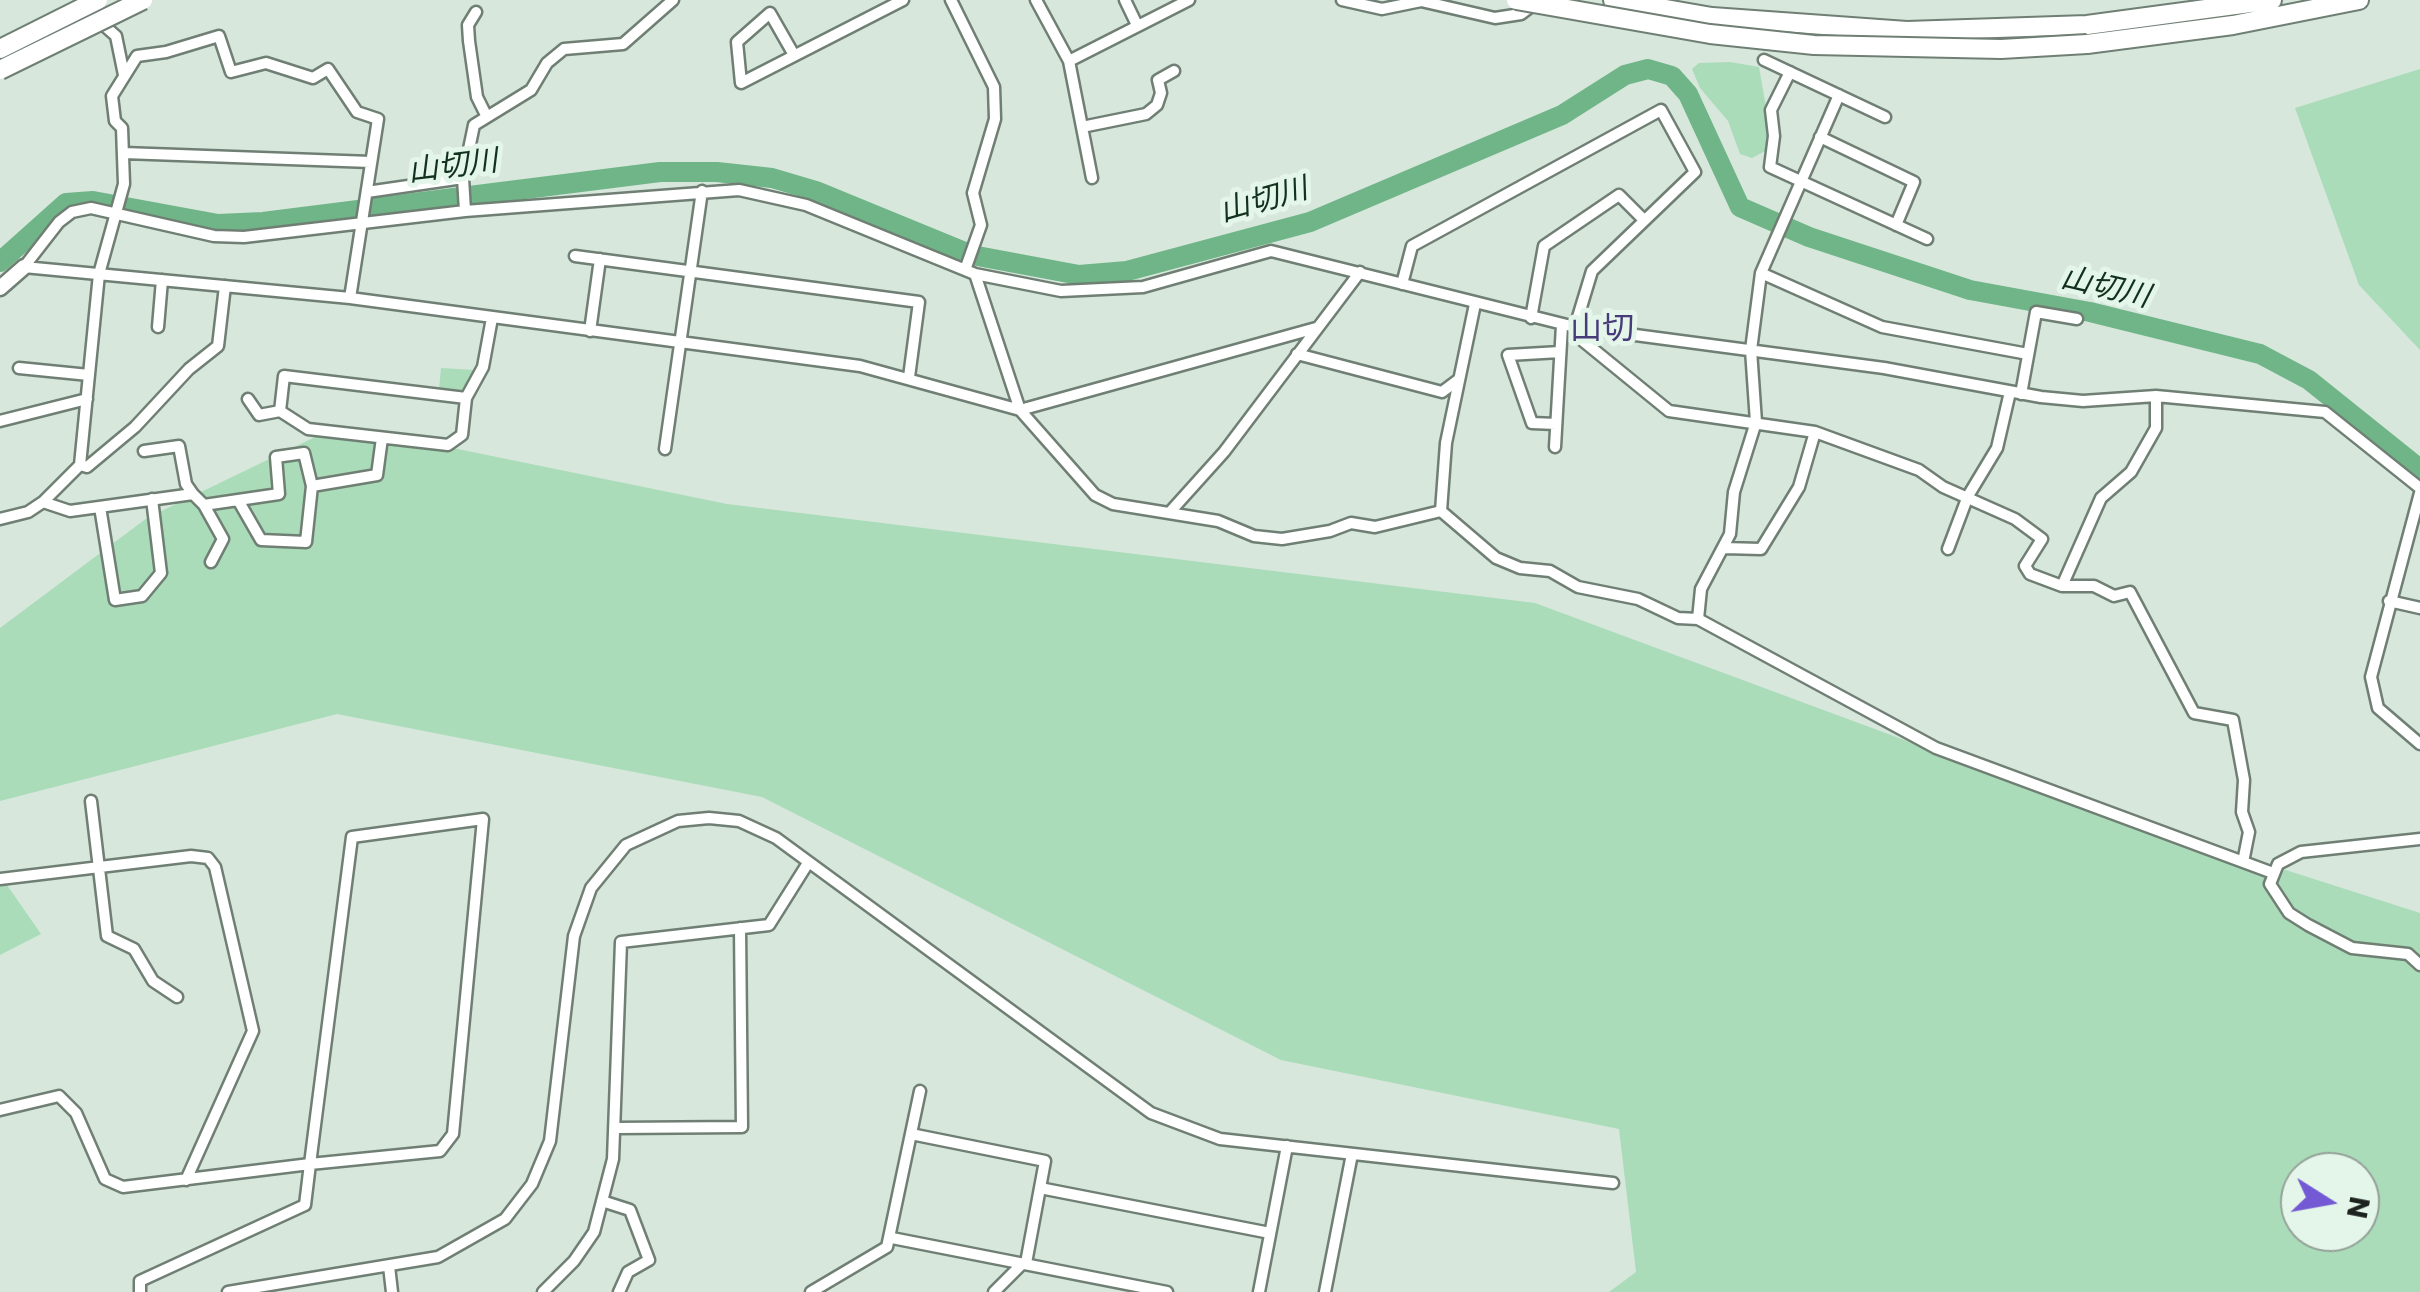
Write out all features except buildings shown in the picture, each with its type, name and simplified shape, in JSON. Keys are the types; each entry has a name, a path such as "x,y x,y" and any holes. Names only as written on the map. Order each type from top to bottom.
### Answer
{"highway":[{"path":"0,49 98,0"},
{"path":"0,70 142,0"},
{"path":"1516,0 1710,34 1814,45 2001,49 2272,0"},
{"path":"1613,0 1712,17 1846,29 2087,35 2233,25 2360,0"}],"street":[{"path":"89,0 94,16 116,36 124,76"},
{"path":"465,208 463,180 474,125 531,90 547,62 564,49 623,44 673,0"},
{"path":"794,56 770,13 737,42 740,83 794,56 903,0"},
{"path":"951,0 994,87 994,119 975,175 973,194 981,225 970,268 1020,410 1095,495 1113,504 1170,512 1282,539 1330,531 1351,523 1376,527 1440,511"},
{"path":"1036,0 1069,61 1092,178"},
{"path":"1124,0 1138,25"},
{"path":"1069,61 1189,0"},
{"path":"1342,0 1382,10 1421,2 1495,18 1521,14 1538,0"},
{"path":"476,12 468,25 469,40 477,97 486,115"},
{"path":"0,519 28,512 80,464 99,274 124,184 124,152 112,96 137,56 219,36 231,72 266,63 312,78 328,68 357,112 378,119 350,298"},
{"path":"1764,60 1885,117"},
{"path":"1082,127 1146,114 1157,105 1162,93 1158,80 1174,71"},
{"path":"1790,72 1772,110 1770,167 1927,239"},
{"path":"1698,619 1702,590 1724,548 1734,492 1756,422 1751,350 1761,273 1839,95"},
{"path":"1402,284 1412,246 1661,110 1695,172 1592,271 1575,327 1577,336 1642,384 1669,411 1815,432 1919,470 1943,487 2015,519 2042,539 2024,566 2043,581 2062,586 2082,584 2114,596 2130,592 2194,713 2233,720 2244,780 2242,812 2249,832 2243,862"},
{"path":"1820,138 1914,182 1896,224"},
{"path":"124,152 372,162"},
{"path":"367,195 463,180"},
{"path":"665,449 702,191"},
{"path":"0,288 72,212 91,208 119,211 214,236 310,232 465,208 702,191 772,194 970,268 1030,286 1098,292 1143,287 1271,251 1575,327 1884,368 2016,393 2083,401 2156,396 2325,412 2420,491 2371,677 2378,708 2420,744"},
{"path":"1531,318 1544,246 1619,195 1644,220"},
{"path":"575,256 920,302 909,377"},
{"path":"590,331 600,259"},
{"path":"24,267 350,298 680,343 909,377 1020,410 1316,328"},
{"path":"1170,512 1224,452 1360,272"},
{"path":"1761,273 1882,327 2028,354"},
{"path":"158,326 162,280"},
{"path":"80,464 87,467 135,427 188,368 218,346 225,286"},
{"path":"1440,511 1446,442 1475,304"},
{"path":"1948,549 1968,496 1996,448 2028,354 2036,312 2077,319"},
{"path":"248,400 259,415 280,412 308,429 448,445 462,435 466,398 483,367 492,318"},
{"path":"1554,447 1562,324"},
{"path":"1556,424 1532,423 1508,355 1560,352"},
{"path":"1297,354 1442,392 1458,380"},
{"path":"19,368 89,375"},
{"path":"280,412 284,376 466,398"},
{"path":"2062,586 2100,498 2131,472 2156,428 2156,396"},
{"path":"0,421 86,400"},
{"path":"1724,548 1762,549 1799,486 1815,432"},
{"path":"312,486 377,476 382,438"},
{"path":"144,451 179,446 186,484 204,505 223,539 211,562"},
{"path":"204,505 238,500 279,494 276,457 304,454 312,486 306,542 261,540 238,500"},
{"path":"42,502 70,511 193,494"},
{"path":"100,507 115,600 142,596 161,573 152,500"},
{"path":"1440,511 1496,558 1520,568 1550,571 1578,587 1638,599 1678,618 1698,619 1936,748 2273,873"},
{"path":"2389,600 2420,608"},
{"path":"91,801 108,936 134,949 153,981 177,997"},
{"path":"0,1110 59,1096 76,1113 98,1167 114,1186 186,1180 310,1164 440,1151 453,1134 483,819 352,837 310,1164 305,1205 140,1281 140,1292"},
{"path":"228,1292 438,1258 505,1219 532,1184 554,1119 574,936 591,888 607,862 650,831 678,820 740,821 776,838 1151,1113 1220,1139 1613,1183"},
{"path":"2420,839 2301,852 2285,858 2270,884 2276,898 2308,925 2352,948 2408,954 2420,965"},
{"path":"0,879 191,856 208,858 215,866 253,1031 186,1180"},
{"path":"543,1292 574,1261 594,1232 602,1201 617,1128 621,942 769,925 808,863"},
{"path":"617,1128 742,1127 740,928"},
{"path":"810,1292 888,1247 920,1091"},
{"path":"912,1134 1045,1161 1024,1263 994,1292"},
{"path":"1259,1292 1288,1146"},
{"path":"1325,1292 1352,1154"},
{"path":"1040,1188 1270,1233"},
{"path":"602,1201 630,1210 649,1260 628,1272 619,1292"},
{"path":"892,1238 1168,1292"},
{"path":"389,1266 392,1292"}],"green space":[{"path":"1730,62 1759,67 1770,130 1767,150 1752,158 1740,154 1728,121 1700,88 1692,69 1699,63"},
{"path":"2420,69 2420,350 2359,285 2295,108"},
{"path":"441,368 475,370 467,389 461,392 439,390"},
{"path":"340,425 727,504 1535,603 2058,797 2420,913 2420,1292 1609,1292 1636,1272 1619,1129 1281,1060 762,797 337,714 0,801 0,628 147,518"},
{"path":"0,875 41,934 0,955"}],"waterway":[{"name":"山切川","path":"0,262 66,203 93,201 218,224 263,222 660,172 717,172 772,178 816,191 972,255 1079,275 1127,271 1310,222 1562,115 1625,75 1648,69 1672,76 1688,94 1740,207 1809,237 1970,290 2090,312 2260,354 2309,380 2420,469"}],"district":[{"name":"山切","path":"1602,331"}]}
